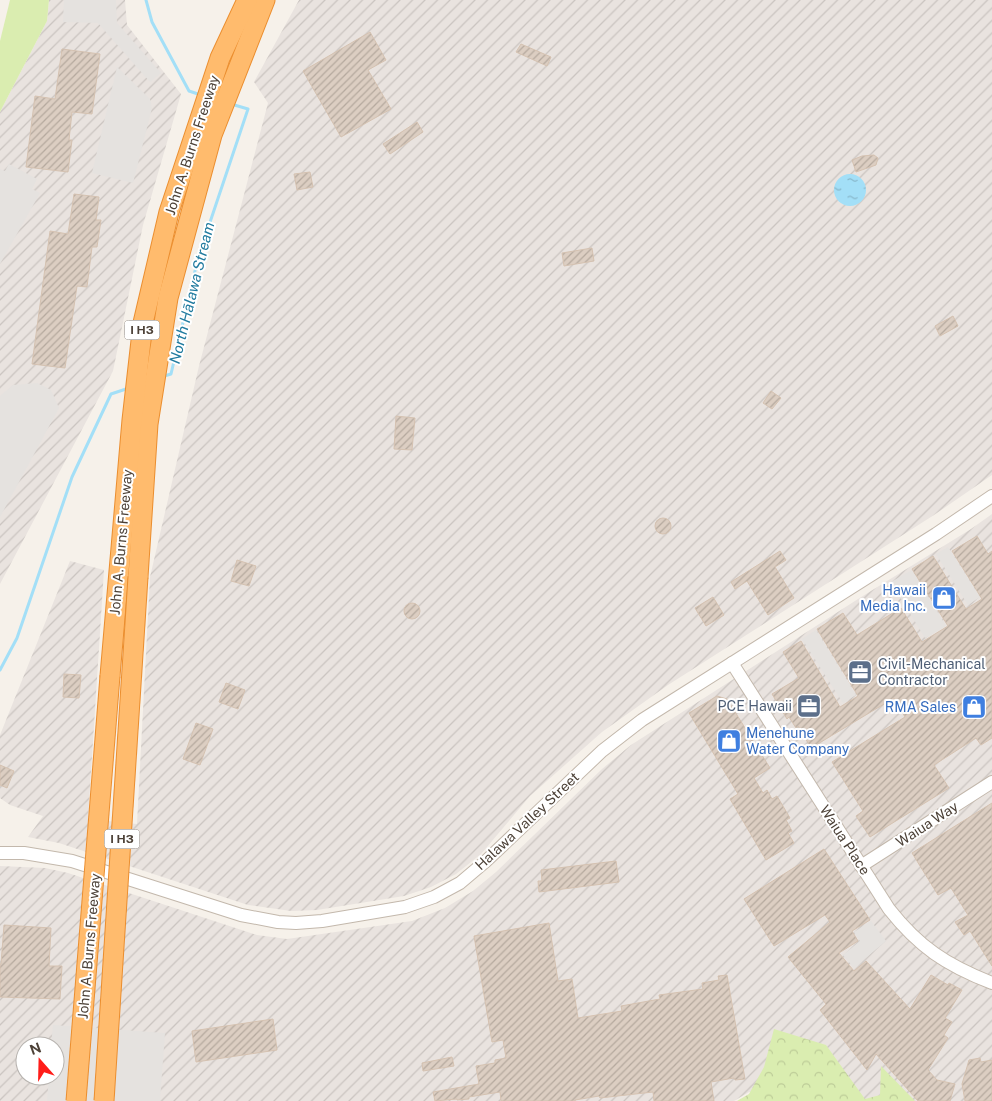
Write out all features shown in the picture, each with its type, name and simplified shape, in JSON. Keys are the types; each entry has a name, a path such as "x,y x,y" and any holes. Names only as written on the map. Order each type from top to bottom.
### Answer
{"highway":[{"name":"John A. Burns Freeway","path":"76,1101 126,488 143,323 171,204 220,58 247,0"},
{"name":"John A. Burns Freeway","path":"104,1101 148,424 168,298 212,134 265,0"}],"street":[{"name":"Halawa Valley Street","path":"0,853 24,853 72,861 241,915 278,922 322,921 405,907 434,897 460,883 486,861 602,751 648,716 936,534 992,496"},
{"name":"Waiua Place","path":"732,663 889,908 915,939 944,960 992,983"},
{"name":"Waiua Way","path":"861,866 992,782"}],"shaded area":[{"path":"49,0 125,0 127,25 181,94 143,225 113,371 0,584 0,112 47,21"},
{"path":"64,0 116,0 117,23 161,73 150,82 98,23 63,22"},
{"path":"299,0 992,0 992,475 934,515 668,685 602,732 530,796 481,854 456,874 431,887 404,896 317,910 291,911 248,905 59,843 28,837 43,816 10,805 0,798 0,735 70,561 104,570 88,819 137,824 150,577 199,366 268,103 254,82"},
{"path":"117,67 150,99 152,108 133,183 92,173"},
{"path":"9,164 37,179 32,189 40,193 0,264 0,169 5,171"},
{"path":"37,383 51,390 59,408 0,517 0,396 13,385"},
{"path":"992,514 992,1101 830,1101 813,1089 749,1092 734,1101 0,1101 0,866 45,868 68,873 257,935 287,939 412,921 445,908 473,891 496,872 602,769 631,745"},
{"path":"948,547 980,597 968,605 936,554"},
{"path":"912,570 946,626 925,638 891,582"},
{"path":"816,630 856,695 843,703 802,639"},
{"path":"871,921 886,941 854,968 843,955 860,941 854,932"},
{"path":"53,1025 165,1033 160,1101 47,1101 48,1086 65,1086 65,1036 52,1036"}],"green space":[{"path":"10,0 49,0 47,21 0,112 0,41"},
{"path":"774,1029 826,1045 865,1099 880,1095 881,1066 915,1101 737,1101 749,1094 764,1067"}],"water":[{"path":"850,174 861,179 866,190 861,201 850,206 839,201 834,190 839,179"}],"building":[{"path":"370,32 386,60 368,70 391,109 341,137 303,71"},
{"path":"521,44 551,57 547,66 516,52"},
{"path":"62,49 100,54 92,114 72,112 69,140 72,140 68,172 26,167 35,96 55,99"},
{"path":"417,122 423,132 390,154 383,144"},
{"path":"874,155 878,158 876,165 856,172 852,160 862,156"},
{"path":"310,172 313,187 297,190 294,174"},
{"path":"74,194 99,197 96,220 101,220 97,247 92,247 87,287 77,286 65,368 32,364 50,231 68,234"},
{"path":"592,248 594,261 564,266 562,253"},
{"path":"953,316 958,326 940,336 935,326"},
{"path":"771,391 781,398 772,409 763,403"},
{"path":"396,416 415,418 412,450 394,449"},
{"path":"663,518 671,526 663,534 655,526"},
{"path":"977,536 988,554 992,551 992,738 981,745 976,738 934,765 949,788 870,837 856,816 863,811 832,762 905,717 894,698 811,748 798,726 796,728 789,717 787,719 772,694 799,678 783,652 801,641 840,707 858,696 817,629 843,613 857,635 901,608 922,642 948,626 912,569 933,556 966,609 982,599 952,551"},
{"path":"780,551 786,560 775,567 794,598 768,615 747,581 735,589 731,582"},
{"path":"237,560 256,566 249,586 231,581"},
{"path":"713,597 724,615 706,626 695,608"},
{"path":"409,603 415,603 420,608 418,617 409,619 404,614 404,608"},
{"path":"64,674 81,675 79,698 63,697"},
{"path":"226,683 245,690 238,709 219,702"},
{"path":"717,696 727,699 770,768 754,778 763,793 767,790 772,799 777,796 790,818 786,820 792,831 788,833 794,843 766,860 730,799 738,794 689,713"},
{"path":"196,723 213,729 200,765 183,759"},
{"path":"0,765 14,771 7,788 0,785"},
{"path":"992,803 992,966 970,931 964,935 955,922 968,915 951,888 938,895 912,853"},
{"path":"824,849 870,920 852,931 858,941 839,953 854,971 866,961 910,1009 931,975 948,985 949,983 962,990 945,1018 952,1022 944,1035 948,1038 928,1070 937,1080 955,1084 950,1101 918,1101 876,1054 867,1070 820,1010 826,1004 788,957 830,922 825,915 774,946 744,899"},
{"path":"616,861 619,882 539,892 538,881 542,881 541,870"},
{"path":"549,923 558,981 572,979 578,1018 622,1011 621,1006 660,999 659,995 703,989 702,983 719,980 718,976 727,975 745,1079 735,1080 734,1078 711,1082 714,1101 654,1101 653,1092 600,1098 599,1096 575,1101 501,1101 500,1092 469,1097 469,1099 435,1101 433,1092 479,1084 476,1066 495,1063 495,1060 506,1058 503,1040 492,1042 474,936"},
{"path":"4,925 51,928 49,966 62,966 60,999 0,997 0,964"},
{"path":"273,1019 277,1050 196,1062 192,1031"},
{"path":"452,1057 454,1066 423,1071 422,1063"},
{"path":"980,1058 981,1062 992,1060 992,1101 965,1101 962,1084 969,1060"}],"waterway":[{"name":"North Hālawa Stream","path":"146,0 152,22 189,91 201,95"},
{"name":"North Hālawa Stream","path":"161,377 171,374 198,258 248,109 231,104"},
{"name":"North Hālawa Stream","path":"0,670 17,638 72,477 111,394 129,388"}],"place":[{"name":"Hawaii Media Inc.","path":"944,598"},
{"name":"Civil-Mechanical Contractor","path":"860,672"},
{"name":"PCE Hawaii","path":"809,706"},
{"name":"RMA Sales","path":"974,707"},
{"name":"Menehune Water Company","path":"729,741"}]}
